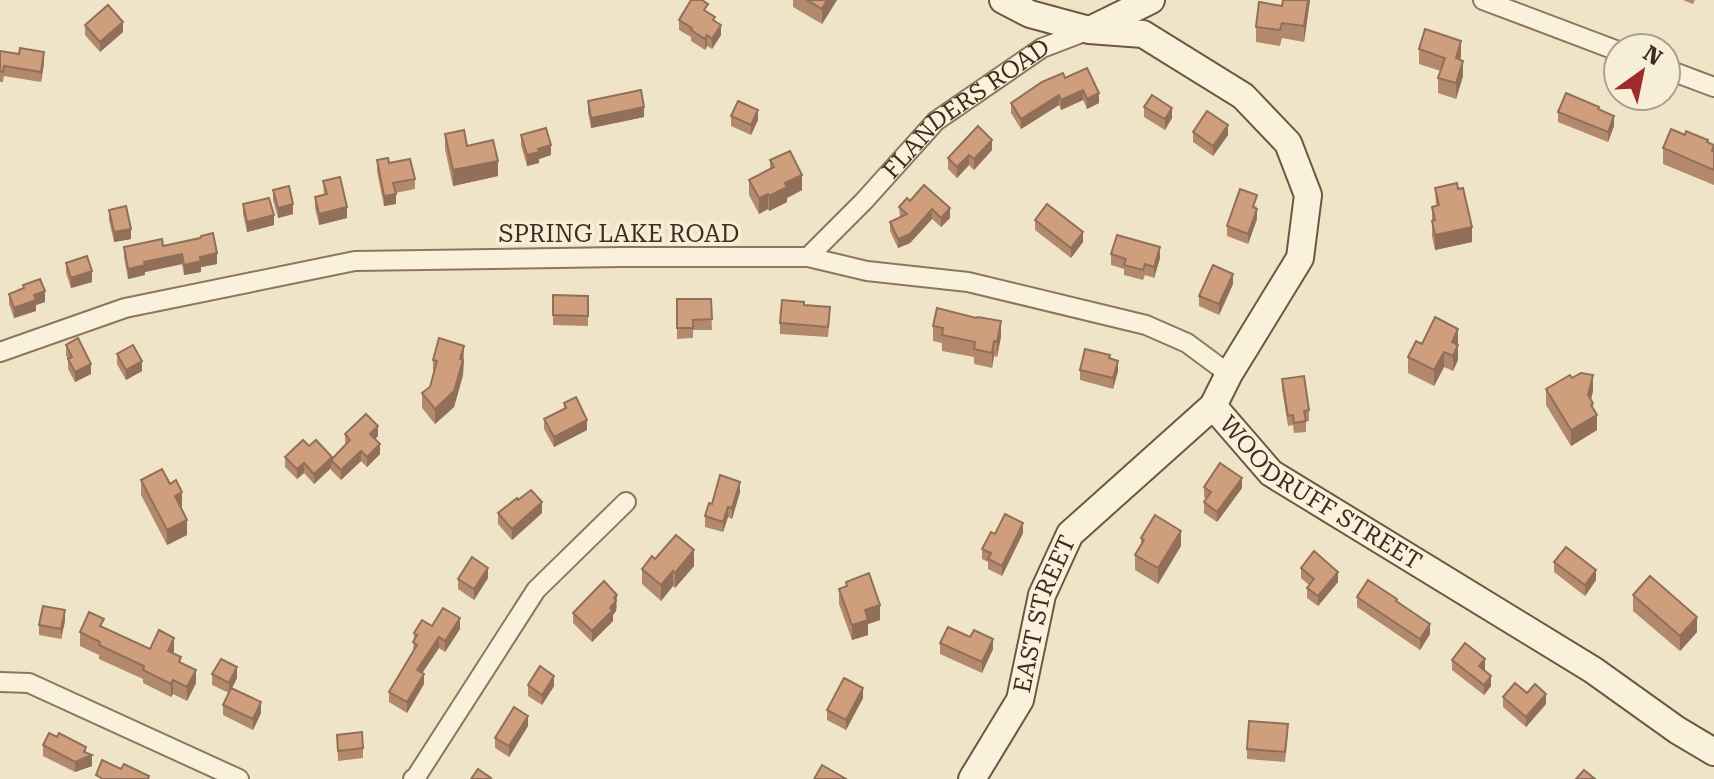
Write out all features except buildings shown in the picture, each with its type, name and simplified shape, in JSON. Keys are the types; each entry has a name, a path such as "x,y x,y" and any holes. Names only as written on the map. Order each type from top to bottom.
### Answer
{"street":[{"name":"WOODRUFF STREET","path":"1003,0 1030,14 1089,30 1143,34 1243,96 1288,143 1308,195 1300,258 1229,374 1213,406 1271,473 1593,670 1677,730 1714,752"},
{"name":"FLANDERS ROAD","path":"808,257 936,121 1042,48 1089,30 1151,0"},
{"path":"1483,0 1602,45"},
{"path":"1682,75 1714,87"},
{"name":"SPRING LAKE ROAD","path":"0,352 125,308 355,261 808,257 867,271 968,282 1146,325 1187,343 1229,374"},
{"name":"EAST STREET","path":"972,779 1020,700 1042,595 1070,534 1213,406"},
{"path":"413,779 536,590 626,502"},
{"path":"0,682 29,683 239,779"}]}
